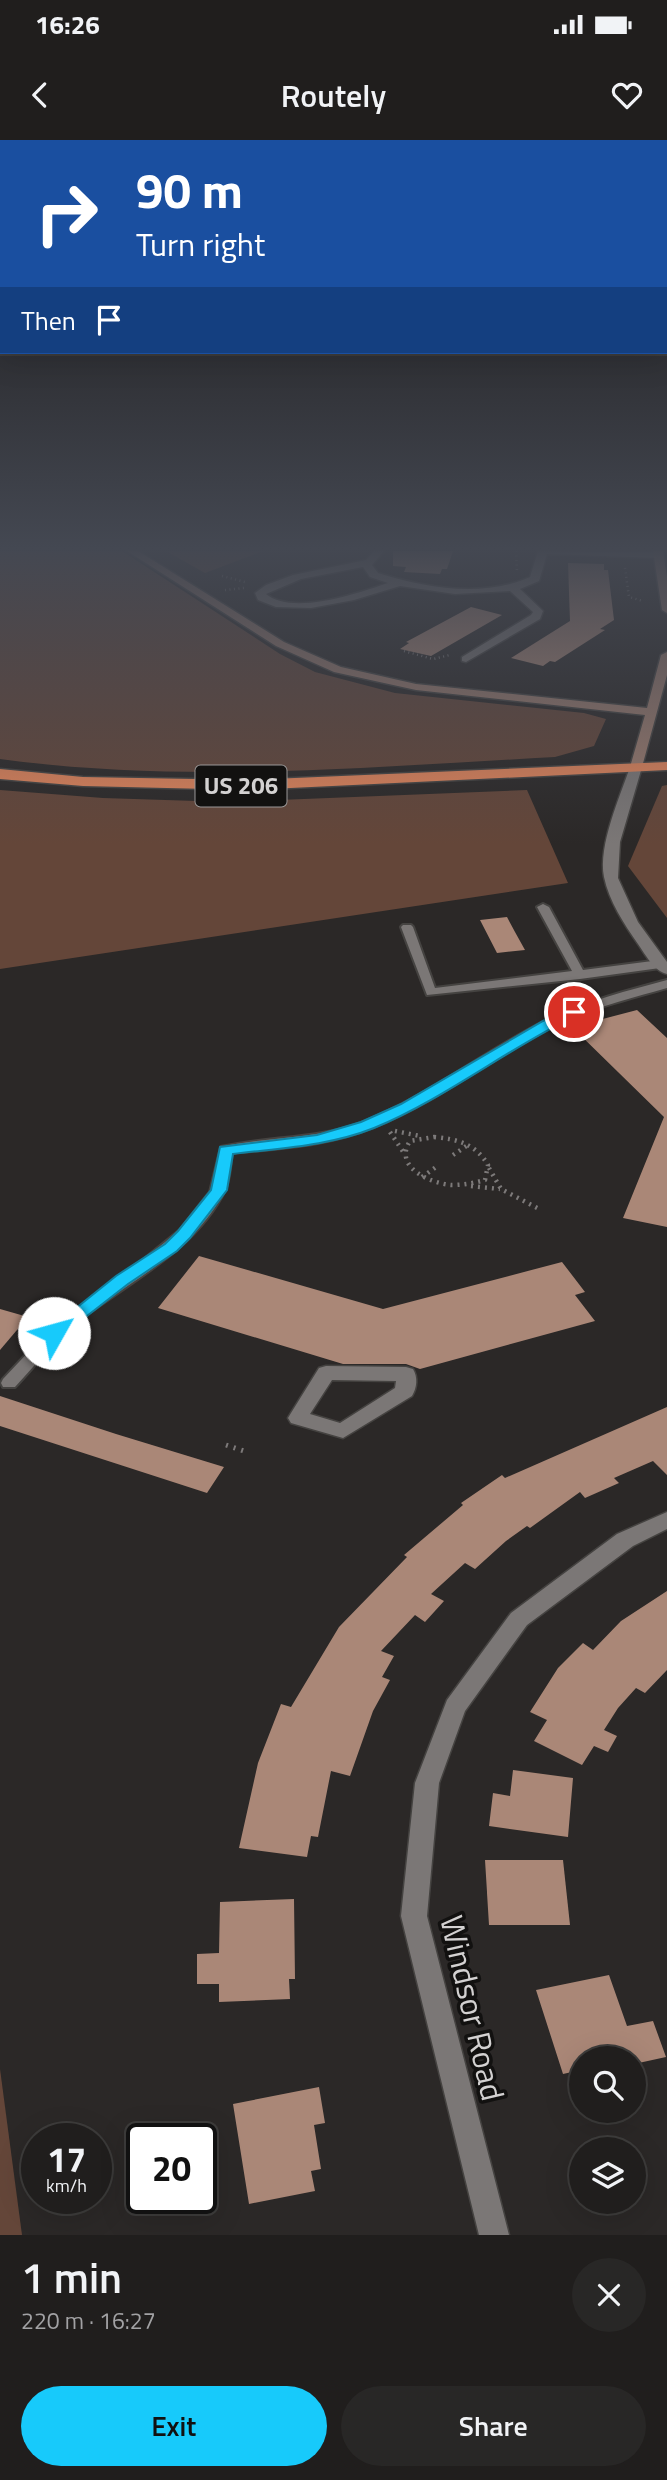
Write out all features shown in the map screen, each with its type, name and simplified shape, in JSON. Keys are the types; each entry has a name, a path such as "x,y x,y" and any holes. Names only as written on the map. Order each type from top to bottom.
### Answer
{"highway":[{"name":"US 206","path":"0,774 66,781 206,786 324,784 667,766"}],"street":[{"path":"289,649 338,670 416,687 652,712"},
{"path":"466,659 483,649"},
{"path":"664,967 628,919 610,870 620,813 636,767 667,655"},
{"path":"326,1373 406,1374 405,1391 343,1431 298,1418 326,1373"},
{"name":"Windsor Road","path":"494,2235 414,1916 427,1783 455,1707 519,1619 625,1540 667,1520"}],"lane":[{"path":"543,907 580,975"},
{"path":"407,927 432,992 664,967"},
{"path":"9,1383 54,1333 122,1280 171,1248 219,1190 226,1150 318,1139 366,1126 407,1107 565,1016 667,984"}],"path":[{"path":"501,1189 485,1157 468,1144 408,1135 386,1128 397,1139 410,1168 422,1177 438,1183 501,1189 541,1210"},
{"path":"405,1154 410,1141 434,1137"},
{"path":"453,1155 468,1144"},
{"path":"422,1177 439,1165"},
{"path":"462,1185 485,1180 488,1165"},
{"path":"226,1445 244,1451"}],"shaded area":[{"path":"0,649 272,649 315,672 395,693 584,713 606,719 594,746 555,757 347,769 208,772 69,767 0,759"},
{"path":"667,785 667,918 628,866 662,786"},
{"path":"0,790 103,798 228,802 527,790 568,883 0,969"},
{"path":"0,2069 22,2235 0,2235"}],"building":[{"path":"400,649 444,649 431,656"},
{"path":"526,649 576,649 543,666 511,658"},
{"path":"507,917 525,950 497,953 480,920"},
{"path":"637,1010 667,1038 667,1227 623,1218 664,1117 572,1027"},
{"path":"199,1256 383,1309 562,1262 585,1292 575,1295 595,1321 420,1369 406,1364 343,1364 158,1308"},
{"path":"0,1309 28,1317 0,1350"},
{"path":"0,1396 224,1467 207,1493 0,1426"},
{"path":"667,1407 667,1475 653,1461 614,1478 619,1483 585,1498 580,1492 530,1528 527,1526 506,1541 475,1569 465,1563 431,1594 444,1601 425,1622 415,1615 381,1651 394,1656 382,1677 390,1680 373,1711 350,1776 331,1771 318,1837 311,1836 307,1857 239,1848 258,1763 281,1704 291,1707 339,1627 407,1557 404,1555 463,1505 461,1503 502,1475 505,1478"},
{"path":"667,1591 667,1670 645,1693 636,1688 618,1708 604,1730 617,1736 608,1752 594,1746 582,1765 534,1741 547,1720 530,1712 558,1668 583,1643 593,1650 621,1621"},
{"path":"513,1770 573,1778 568,1837 489,1826 493,1793 510,1796"},
{"path":"485,1860 563,1860 570,1925 489,1925"},
{"path":"294,1899 295,1979 289,1979 290,1999 219,2002 219,1984 197,1984 197,1954 219,1953 220,1902"},
{"path":"609,1975 627,2026 653,2021 666,2057 646,2061 646,2046 569,2046 569,2073 563,2074 536,1990"},
{"path":"319,2087 325,2123 314,2125 321,2169 311,2171 315,2191 249,2204 233,2104"}],"route":[{"path":"54,1333 122,1280 171,1248 219,1190 226,1150 318,1139 366,1126 407,1107 548,1024 574,1012"}]}
